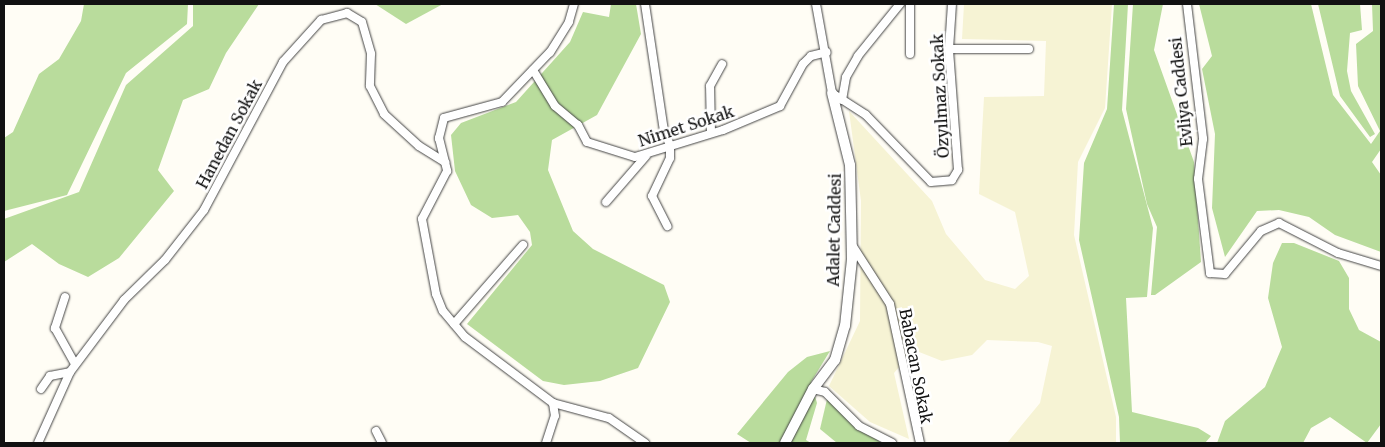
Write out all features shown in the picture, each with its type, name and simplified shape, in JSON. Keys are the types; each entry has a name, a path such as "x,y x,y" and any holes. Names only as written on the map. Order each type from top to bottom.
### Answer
{"street":[{"path":"574,4 562,35 533,70 502,102 444,118 439,138 445,162 442,187 422,219 436,294 454,324 522,384 553,403 609,418 644,443"},
{"path":"645,4 664,131 670,144 667,164 652,196 667,226"},
{"name":"Adalet Caddesi","path":"785,443 813,389 842,342 852,245 850,165 832,93 827,52 816,4"},
{"path":"842,100 846,77 858,56 900,4"},
{"path":"910,4 910,54"},
{"name":"Özyılmaz Sokak","path":"832,93 866,115 932,182 952,180 958,170 949,49 952,4"},
{"name":"Evliya Caddesi","path":"1187,4 1203,139 1198,179 1210,273 1225,274 1261,231 1279,223 1338,252 1381,266"},
{"name":"Hanedan Sokak","path":"38,443 75,364 124,300 166,260 204,210 283,62 328,16 348,13 362,22 371,54 370,86 384,114 419,146 445,162"},
{"path":"949,49 1029,50"},
{"name":"Nimet Sokak","path":"533,70 555,106 578,125 587,142 635,157 646,156 670,144 710,132 780,106 803,64 810,56 827,52"},
{"path":"710,132 710,86 722,64"},
{"path":"606,202 646,156"},
{"path":"454,324 523,245"},
{"name":"Babacan Sokak","path":"852,245 890,304 920,443"},
{"path":"65,297 55,328 75,364"},
{"path":"41,389 50,376 70,372"},
{"path":"813,389 825,392 859,426 892,443"},
{"path":"546,443 555,416 553,403"},
{"path":"376,431 382,443"}],"shaded area":[{"path":"964,4 1112,4 1105,108 1078,162 1074,235 1116,417 1116,443 1007,443 1040,403 1052,346 1038,342 987,340 972,355 942,361 914,350 894,373 909,439 870,422 829,386 860,321 861,201 849,111 932,201 946,234 985,280 1015,289 1029,276 1015,212 979,194 984,97 1044,96 1046,41 962,39"}],"green space":[{"path":"84,4 188,4 187,24 126,73 67,195 4,211 4,138 13,132 39,74 59,59 81,21"},
{"path":"193,4 259,4 226,53 209,89 183,100 158,170 174,191 119,258 88,277 59,264 32,244 4,262 4,219 79,192 126,85 193,26"},
{"path":"375,4 443,4 406,24"},
{"path":"611,4 636,4 641,34 597,115 552,140 548,170 573,231 593,249 664,285 670,302 638,368 600,381 564,385 543,381 467,324 532,245 530,232 518,215 492,218 471,205 455,171 451,135 461,123 516,102 570,42 583,12 609,17"},
{"path":"1114,4 1128,4 1122,110 1153,228 1147,297 1126,298 1132,412 1198,428 1211,436 1205,443 1120,443 1119,417 1079,240 1084,163 1107,109"},
{"path":"1133,4 1163,4 1154,50 1194,162 1201,262 1155,295 1151,295 1157,227 1147,204 1126,109"},
{"path":"1199,4 1311,4 1333,95 1371,144 1380,131 1358,86 1356,44 1373,31 1372,4 1381,4 1381,149 1372,162 1381,175 1381,252 1335,235 1309,217 1279,210 1257,211 1225,257 1212,208 1215,134 1202,69 1212,56"},
{"path":"1318,4 1360,4 1362,30 1350,33 1347,71 1351,91 1375,134 1370,137 1340,96"},
{"path":"1282,243 1294,243 1339,261 1349,278 1349,309 1359,330 1381,342 1381,424 1367,443 1330,417 1311,428 1303,443 1217,443 1225,421 1265,387 1282,347 1268,298 1273,263"},
{"path":"830,351 811,382 817,403 806,440 811,443 751,443 737,434 788,372 807,357"},
{"path":"828,395 881,443 837,443 820,429"}]}
